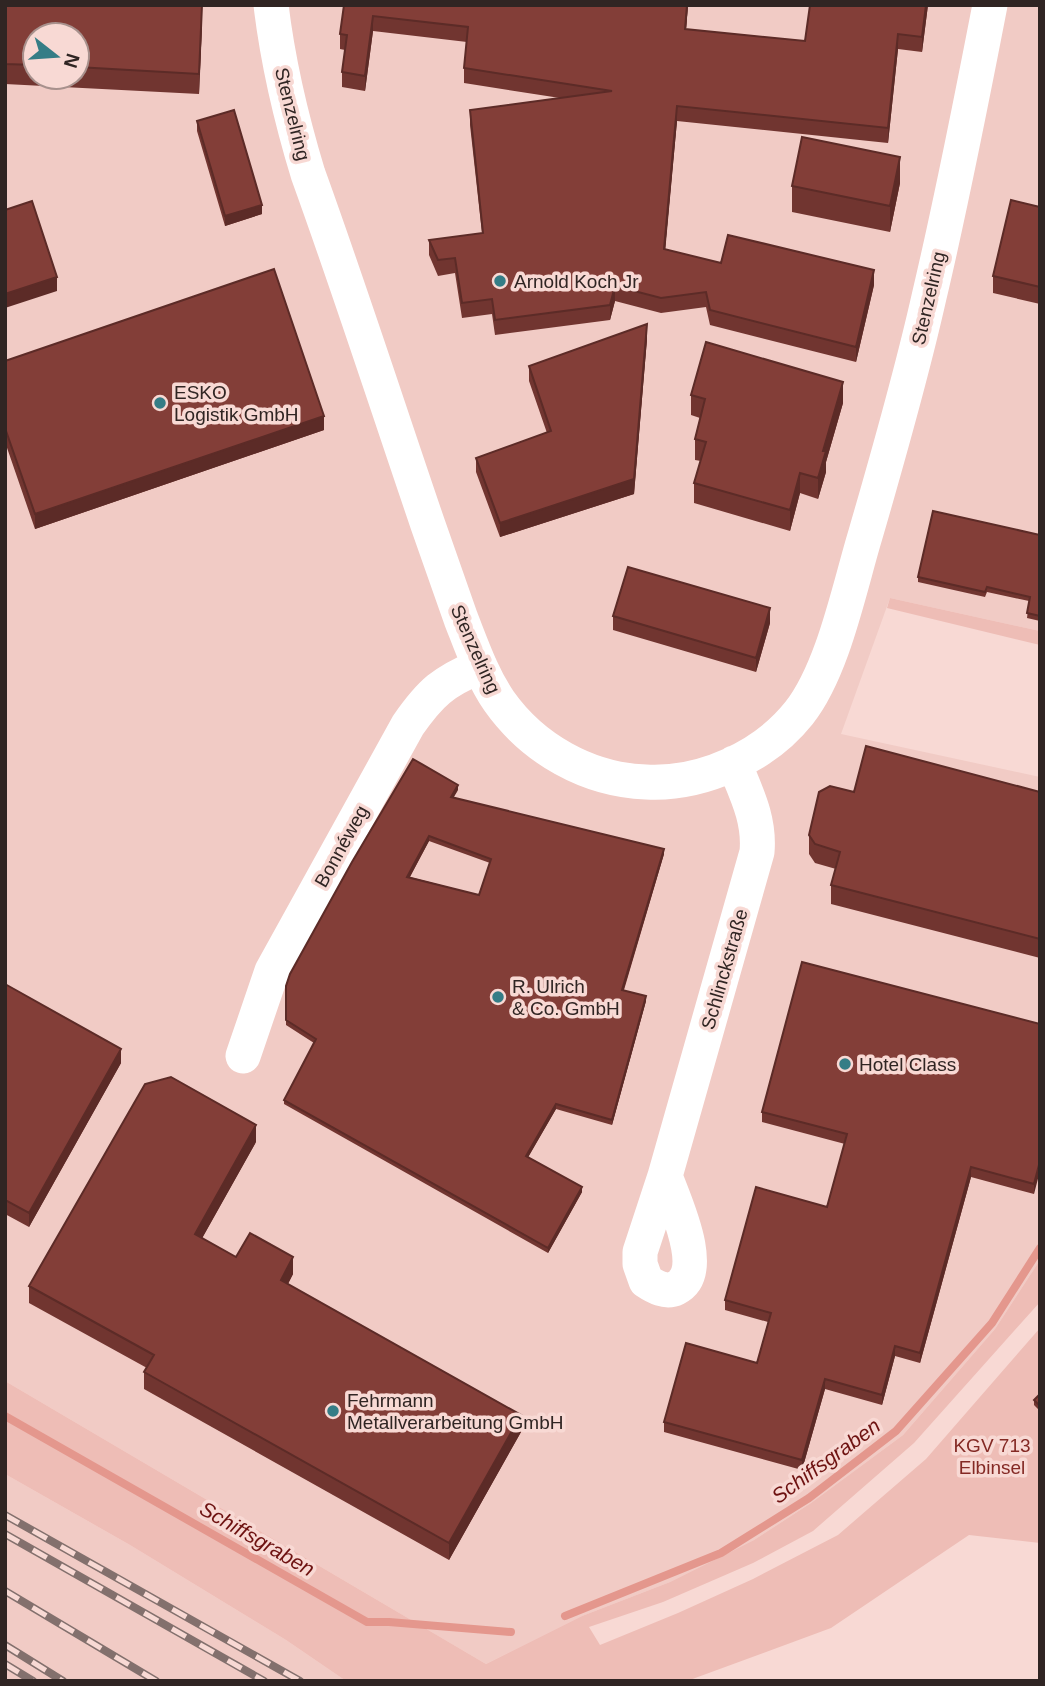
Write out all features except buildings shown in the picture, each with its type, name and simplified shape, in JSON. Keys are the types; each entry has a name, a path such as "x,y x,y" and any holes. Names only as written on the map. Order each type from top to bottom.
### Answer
{"street":[{"name":"Stenzelring","path":"271,5 281,74 308,174 450,589 480,666 500,703 533,738 552,753 594,772 636,782 655,783 697,778 734,763 764,746 800,711 824,668 838,629 901,409 929,298 990,5"},
{"name":"Bonnéweg","path":"243,1056 272,971 408,725 426,700 440,687 480,666"},
{"name":"Schlinckstraße","path":"666,1176 757,852 754,812 734,763"}],"shaded area":[{"path":"5,5 1040,5 1040,631 890,598 841,734 1040,777 1040,1260 995,1329 903,1435 811,1503 754,1540 670,1582 582,1616 486,1664 5,1381"},
{"path":"5,1474 130,1545 286,1640 346,1681 5,1681"}],"green space":[{"path":"890,598 1040,631 1040,645 887,608"},
{"name":"KGV 713 Elbinsel","path":"1040,1260 1040,1302 914,1443 813,1531 753,1563 663,1602 589,1627 600,1645 753,1579 838,1535 926,1459 1040,1328 1040,1543 969,1535 831,1628 687,1681 346,1681 286,1640 130,1545 5,1474 5,1381 486,1664 582,1616 670,1582 754,1540 811,1503 903,1435 995,1329"}],"waterway":[{"name":"Schiffsgraben","path":"565,1616 721,1553 809,1498 896,1431 992,1323 1040,1248"},
{"name":"Schiffsgraben","path":"5,1416 367,1622 511,1632"}],"railway":[{"path":"5,1515 300,1681"},
{"path":"5,1534 264,1681"},
{"path":"5,1591 156,1681"},
{"path":"5,1645 63,1681"},
{"path":"5,1664 33,1681"}],"place":[{"name":"Arnold Koch Jr","path":"500,281"},
{"name":"ESKO Logistik GmbH","path":"160,403"},
{"name":"R. Ulrich & Co. GmbH","path":"498,997"},
{"name":"Hotel Class","path":"845,1064"},
{"name":"Fehrmann Metallverarbeitung GmbH","path":"333,1411"}]}
